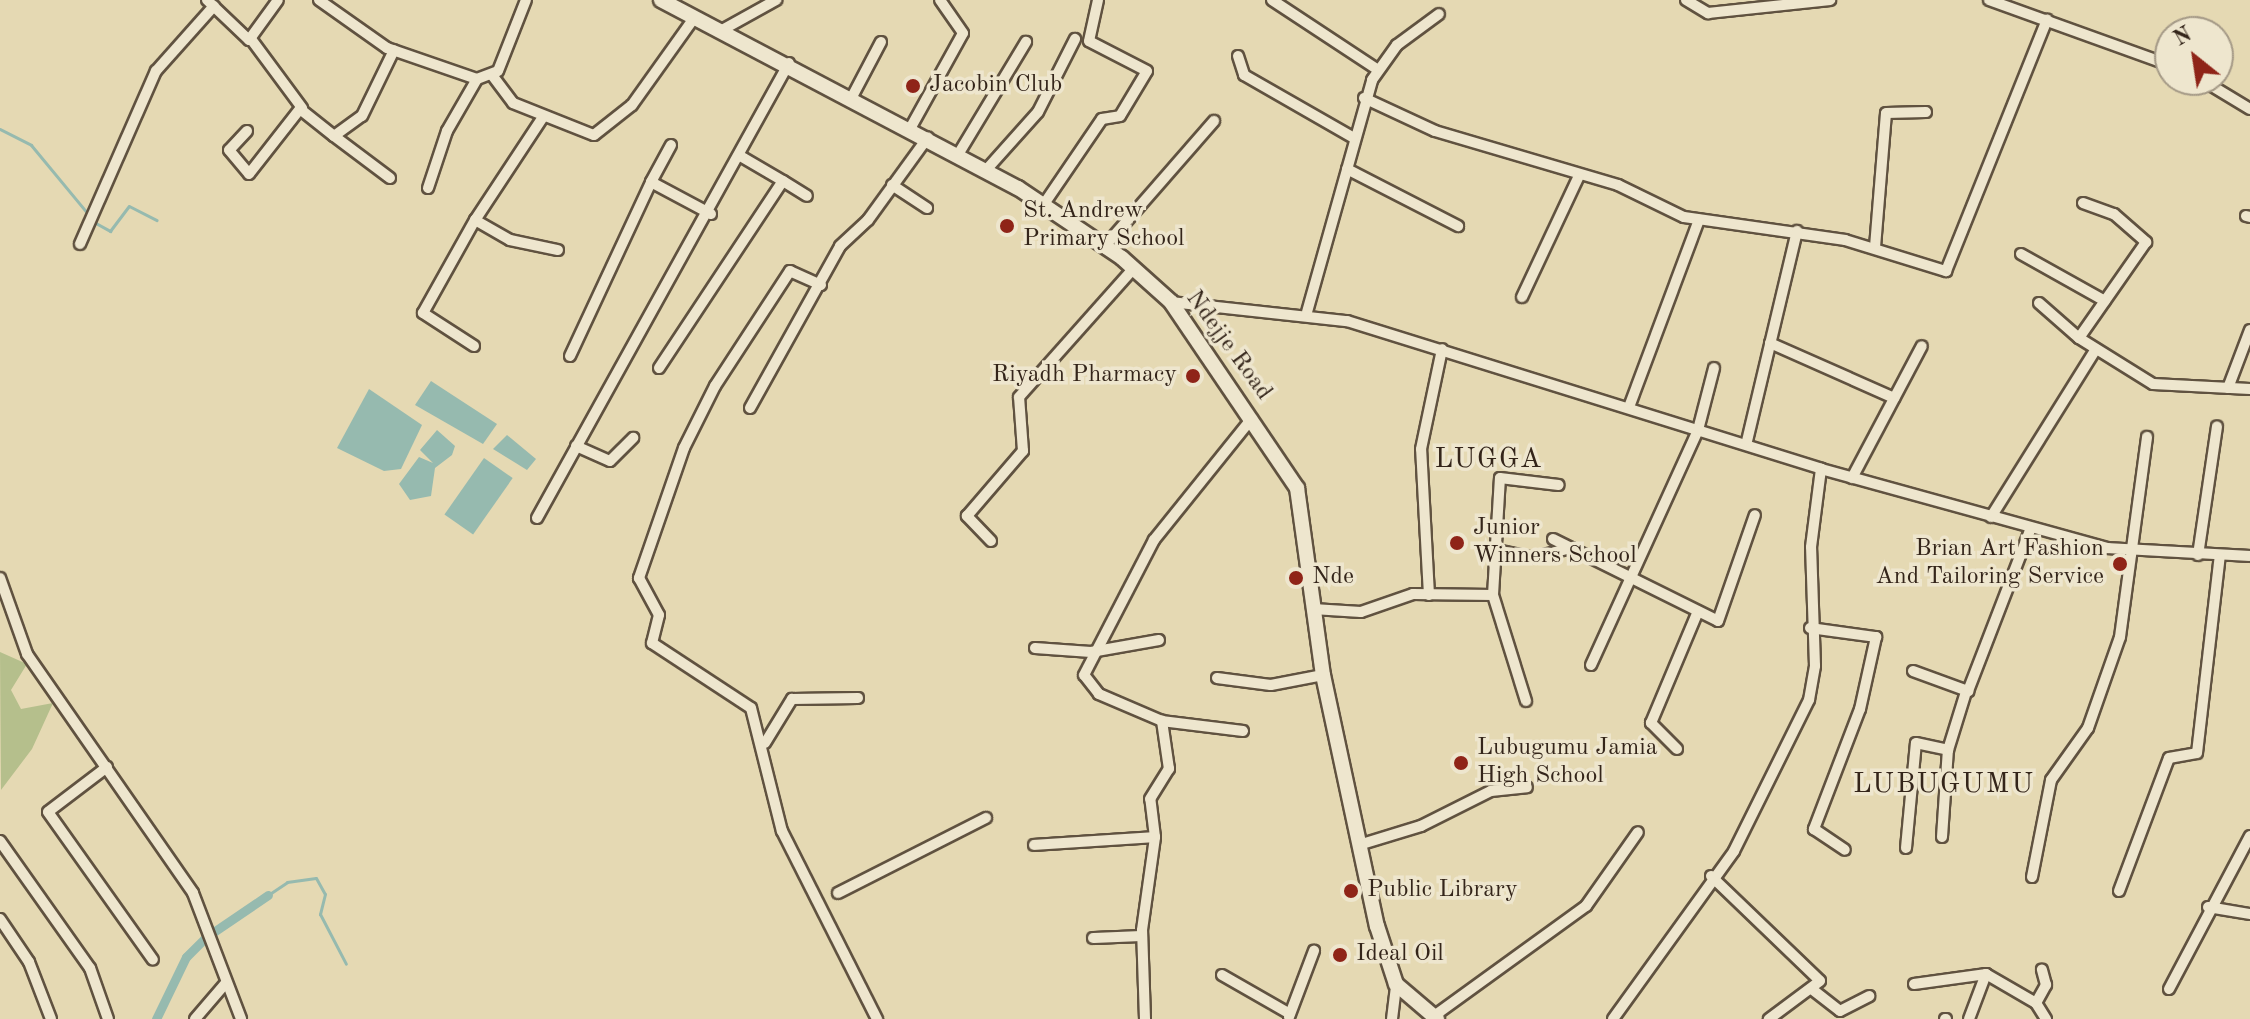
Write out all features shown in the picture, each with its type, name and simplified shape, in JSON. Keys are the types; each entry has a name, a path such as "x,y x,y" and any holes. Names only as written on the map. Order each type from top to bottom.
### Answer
{"street":[{"path":"251,39 278,0"},
{"path":"319,0 394,50 477,79 492,75"},
{"path":"492,75 526,0"},
{"name":"Ndejje Road","path":"661,0 853,95 987,169 1105,246 1171,302 1297,488 1323,675 1396,984"},
{"path":"724,29 776,0"},
{"path":"911,127 963,33 940,0"},
{"path":"1044,204 1102,119 1120,116 1147,71 1089,41 1098,0"},
{"path":"1272,0 1378,70"},
{"path":"1686,0 1708,13 1830,0"},
{"path":"1989,0 2154,59"},
{"path":"80,244 156,71 210,3 251,39 302,108 390,178"},
{"path":"1307,312 1364,98 1378,70 1397,45 1439,14"},
{"path":"492,75 513,103 594,135 670,61 694,18"},
{"path":"1364,98 1435,131 1579,176 1699,220 1797,231 1875,247 1950,268 2047,20"},
{"path":"987,169 1038,112 1075,39"},
{"path":"853,95 881,42"},
{"path":"959,153 1026,42"},
{"path":"334,136 362,116 394,50"},
{"path":"1238,56 1244,75 1354,138"},
{"path":"537,518 627,345 711,214 789,63"},
{"path":"428,188 447,131 477,79"},
{"path":"2228,96 2250,109"},
{"path":"247,131 229,150 249,174 302,108"},
{"path":"1875,247 1886,113 1926,112"},
{"path":"474,346 423,313 475,220 543,117"},
{"path":"1105,246 1214,121"},
{"path":"750,408 840,246 892,185 929,135"},
{"path":"570,356 671,145"},
{"path":"742,157 807,196"},
{"path":"1347,169 1458,226"},
{"path":"1522,297 1579,176"},
{"path":"659,368 783,181"},
{"path":"651,182 711,214"},
{"path":"892,185 927,208"},
{"path":"2079,338 2146,242 2114,214 2083,203"},
{"path":"475,220 510,240 558,250"},
{"path":"1629,407 1699,220"},
{"path":"1747,441 1797,231"},
{"path":"2021,254 2105,301"},
{"path":"991,541 967,516 1023,451 1019,397 1134,268"},
{"path":"821,285 787,274 721,377 684,448 639,573 659,615 652,643 751,708 765,743 767,786 782,831 877,1019"},
{"path":"1171,302 1307,312 1442,349 1698,430 1747,441 1821,469 2128,553 2250,556"},
{"path":"2039,303 2094,352 2153,384 2250,389"},
{"path":"2228,388 2250,330"},
{"path":"1770,343 1894,398"},
{"path":"1852,478 1922,346"},
{"path":"1429,595 1421,449 1442,349"},
{"path":"1991,517 2094,352"},
{"path":"1591,665 1698,430 1714,368"},
{"path":"1243,731 1162,721 1092,688 1084,675 1091,652 1154,540 1252,418"},
{"path":"2198,555 2217,426"},
{"path":"2032,877 2051,780 2105,693 2147,437"},
{"path":"576,446 619,459 633,438"},
{"path":"1613,1019 1750,822 1809,700 1815,666 1810,628 1821,469"},
{"path":"1526,701 1493,595 1500,478 1559,485"},
{"path":"1553,539 1698,611 1723,618 1755,515"},
{"path":"1942,837 1948,750 1966,692 2031,528"},
{"path":"1496,550 1533,558 1571,548"},
{"path":"2119,891 2169,758 2197,753 2220,555"},
{"path":"0,578 27,654 193,893 241,1019"},
{"path":"1313,609 1361,612 1429,595 1493,595"},
{"path":"1677,749 1651,723 1698,611"},
{"path":"1810,628 1876,637 1860,709 1814,829 1845,850"},
{"path":"1035,648 1091,652 1159,640"},
{"path":"1913,671 1966,692"},
{"path":"1217,678 1271,685 1323,675"},
{"path":"765,743 792,699 858,698"},
{"path":"1145,1019 1142,936 1155,837 1150,799 1169,769 1162,721"},
{"path":"1906,848 1916,743 1948,750"},
{"path":"107,767 59,797 48,812 153,960"},
{"path":"1362,844 1421,826 1491,791 1527,787"},
{"path":"838,893 986,818"},
{"path":"1396,984 1436,1018 1586,906 1638,832"},
{"path":"2169,989 2208,907 2250,836"},
{"path":"1034,845 1155,837"},
{"path":"0,841 90,968 108,1019"},
{"path":"1711,876 1802,956 1820,981 1813,990 1769,1019"},
{"path":"2208,907 2250,914"},
{"path":"0,919 35,974 51,1019"},
{"path":"1093,938 1142,936"},
{"path":"1222,975 1289,1016 1314,951"},
{"path":"2036,1003 2046,985 2042,970"},
{"path":"1969,1019 1986,974"},
{"path":"1914,984 1986,974 2036,1003 2046,1019"},
{"path":"195,1019 226,983"},
{"path":"1392,1019 1396,984"},
{"path":"1813,990 1840,1011 1869,996"}],"green space":[{"path":"0,652 27,664 11,690 21,709 53,703 32,749 1,790"}],"water":[{"path":"431,381 497,424 483,444 415,405"},
{"path":"369,389 422,425 401,469 384,471 337,448"},
{"path":"437,430 455,446 452,455 435,468 431,496 410,500 399,484 419,457 433,463 420,450"},
{"path":"507,435 536,459 527,470 493,449"},
{"path":"484,458 513,478 473,535 444,515"}],"waterway":[{"path":"0,129 31,145 89,215"},
{"path":"92,221 110,231 129,206 157,220"},
{"path":"268,895 287,882 316,878 325,894 320,914 346,964"},
{"path":"215,931 268,895"},
{"path":"156,1019 186,957 204,939"}],"place":[{"name":"Jacobin Club","path":"913,86"},
{"name":"St. Andrew Primary School","path":"1007,226"},
{"name":"Riyadh Pharmacy","path":"1193,376"},
{"name":"Junior Winners School","path":"1457,543"},
{"name":"Brian Art Fashion And Tailoring Service","path":"2120,564"},
{"name":"Nde","path":"1296,578"},
{"name":"Lubugumu Jamia High School","path":"1461,763"},
{"name":"Public Library","path":"1351,891"},
{"name":"Ideal Oil","path":"1340,955"}],"district":[{"name":"LUGGA","path":"1489,460"},
{"name":"LUBUGUMU","path":"1944,785"}]}
